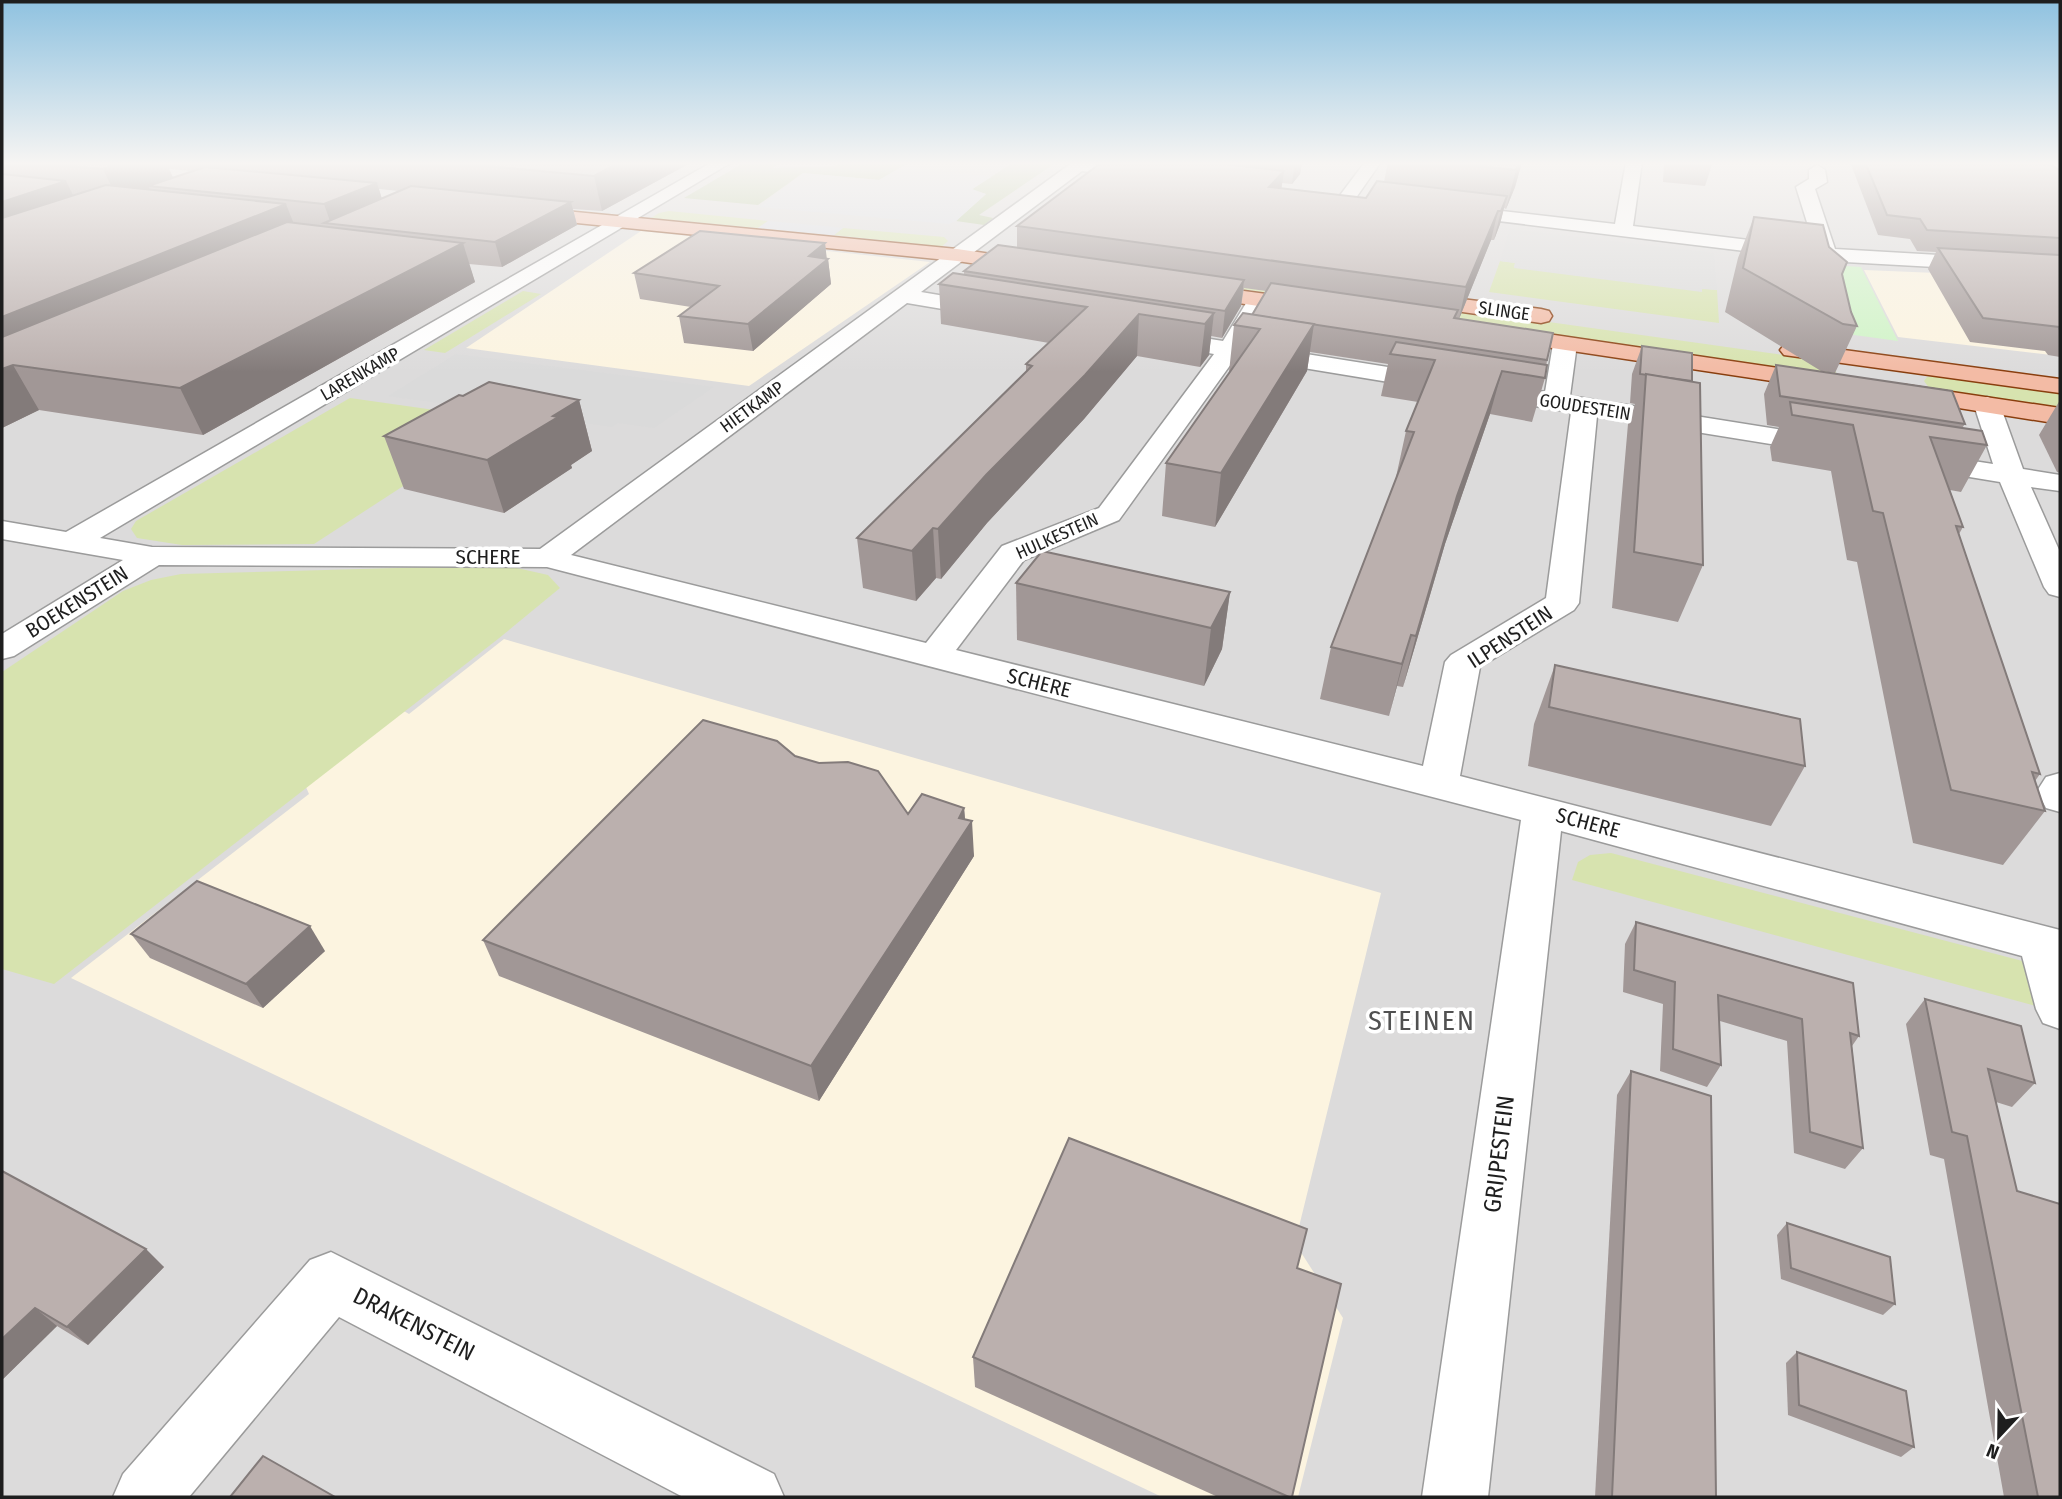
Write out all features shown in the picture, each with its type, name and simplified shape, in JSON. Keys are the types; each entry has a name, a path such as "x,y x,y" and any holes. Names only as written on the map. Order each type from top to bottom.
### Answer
{"main road":[{"path":"758,232 967,247 1037,247"},
{"path":"850,232 967,247 1057,270"},
{"path":"1178,288 1339,311"},
{"name":"SLINGE","path":"1392,296 1555,318"},
{"name":"SLINGE","path":"1485,332 1847,385"},
{"path":"1774,348 2060,386"},
{"path":"1899,365 1909,394"},
{"path":"1884,390 2060,416"}],"street":[{"name":"LARENKAMP","path":"72,541 603,232"},
{"name":"HIETKAMP","path":"547,558 988,232"},
{"path":"1536,241 1539,232"},
{"path":"1631,232 1826,255 2060,268"},
{"path":"1819,232 1826,255"},
{"path":"483,274 523,279"},
{"path":"903,296 1012,314"},
{"path":"1229,350 1259,300"},
{"name":"GOUDESTEIN","path":"1134,334 1846,449"},
{"path":"1565,344 1571,404"},
{"name":"HULKESTEIN","path":"934,656 1013,553 1109,514 1229,350"},
{"name":"ILPENSTEIN","path":"1439,784 1463,663 1562,603 1571,404"},
{"path":"1987,405 2011,475 2060,587"},
{"path":"1901,457 2060,483"},
{"name":"SCHERE","path":"2,530 152,556 547,558 1439,784 2050,945"},
{"name":"BOEKENSTEIN","path":"2,649 152,556"},
{"path":"2060,787 2057,791 2060,798"},
{"name":"GRIJPESTEIN","path":"1455,1497 1543,811"},
{"path":"2050,945 2060,1010"},
{"name":"DRAKENSTEIN","path":"146,1497 331,1281 751,1497"}],"shaded area":[{"path":"2,232 2060,232 2060,1497 2,1497"},
{"path":"640,232 930,262 749,386 466,348"},
{"path":"801,232 838,232 834,235"},
{"path":"1509,232 1535,232 1714,253 1717,290 1702,289 1702,292 1514,268 1515,263 1500,261"},
{"path":"1864,270 2060,278 2060,356 1898,337"},
{"path":"456,354 714,387 654,428 618,423 612,427 388,396"},
{"path":"504,639 1381,893 1295,1243 1343,1318 1298,1497 1162,1497 71,978 309,794 278,722 354,682 409,714"}],"green space":[{"path":"838,232 887,232 944,237 948,241 940,248 924,248 927,245 834,235"},
{"path":"1031,249 1833,362 1837,376 1083,266"},
{"path":"1500,261 1515,263 1514,267 1717,290 1719,323 1489,292"},
{"path":"1830,265 1861,267 1898,341 1847,334"},
{"path":"523,291 541,294 445,353 424,350"},
{"path":"1944,376 2060,391 2060,408 1930,389 1924,381 1927,377"},
{"path":"350,398 505,420 314,544 182,545 137,538 131,529 136,521"},
{"path":"503,565 548,575 560,588 54,984 2,969 2,672 123,591 151,580 181,574"},
{"path":"1611,853 2030,963 2043,1008 1572,880 1578,862 1590,855"}],"building":[{"path":"2,232 216,232 2,317"},
{"path":"262,232 370,232 463,243 180,388 13,365 2,369 2,337"},
{"path":"405,232 514,232 495,242"},
{"path":"699,232 825,243 809,256 828,259 748,324 679,316 719,286 634,273"},
{"path":"1061,232 1489,232 1466,287"},
{"path":"1751,232 1825,232 1829,247 1847,262 1842,274 1857,326 1843,324 1743,268"},
{"path":"1959,232 2060,232 2060,238"},
{"path":"998,245 1244,280 1225,311 964,271"},
{"path":"1938,248 2060,255 2060,330 2059,327 1983,318"},
{"path":"953,273 1214,313 1205,324 1139,314 1085,375 986,475 938,529 933,528 912,551 857,538 1032,366 1026,364 1087,307 939,284"},
{"path":"1271,283 1458,310 1454,318 1553,333 1547,360 1252,315"},
{"path":"1243,313 1314,324 1221,473 1166,463 1260,329 1234,325"},
{"path":"1396,342 1547,365 1545,378 1502,371 1457,496 1416,636 1411,635 1402,664 1331,647 1414,432 1406,431 1435,360 1390,354"},
{"path":"1642,346 1692,353 1692,381 1640,374"},
{"path":"1776,365 1952,391 1965,424 1780,396"},
{"path":"1646,374 1700,383 1703,565 1634,552"},
{"path":"489,382 579,400 553,416 558,417 487,460 384,436 459,395 463,396"},
{"path":"1790,402 1982,431 1987,445 1930,437 1963,527 1956,526 2040,774 2032,772 2045,811 1951,790 1883,513 1873,511 1853,425 1792,415"},
{"path":"1042,551 1230,592 1211,628 1016,583"},
{"path":"1555,665 1800,719 1805,766 1549,707"},
{"path":"703,720 777,741 795,756 819,763 848,762 878,771 908,814 922,794 964,808 959,818 972,821 811,1066 483,940"},
{"path":"197,881 310,926 246,984 131,934"},
{"path":"1636,922 1853,983 1859,1036 1850,1033 1863,1148 1810,1132 1802,1019 1718,995 1721,1065 1673,1049 1675,982 1634,970"},
{"path":"1925,999 2021,1026 2035,1083 1988,1069 2017,1191 2060,1204 2060,1497 2038,1497 1967,1136 1952,1132"},
{"path":"1631,1071 1711,1096 1716,1497 1612,1497"},
{"path":"1069,1138 1307,1229 1297,1268 1341,1284 1292,1497 973,1357"},
{"path":"2,1171 146,1249 67,1327 35,1308 2,1339"},
{"path":"1787,1223 1890,1257 1895,1304 1791,1268"},
{"path":"1797,1352 1906,1391 1914,1447 1799,1405"},
{"path":"263,1456 335,1497 230,1497"}],"district":[{"name":"STEINEN","path":"1422,1020"}]}
